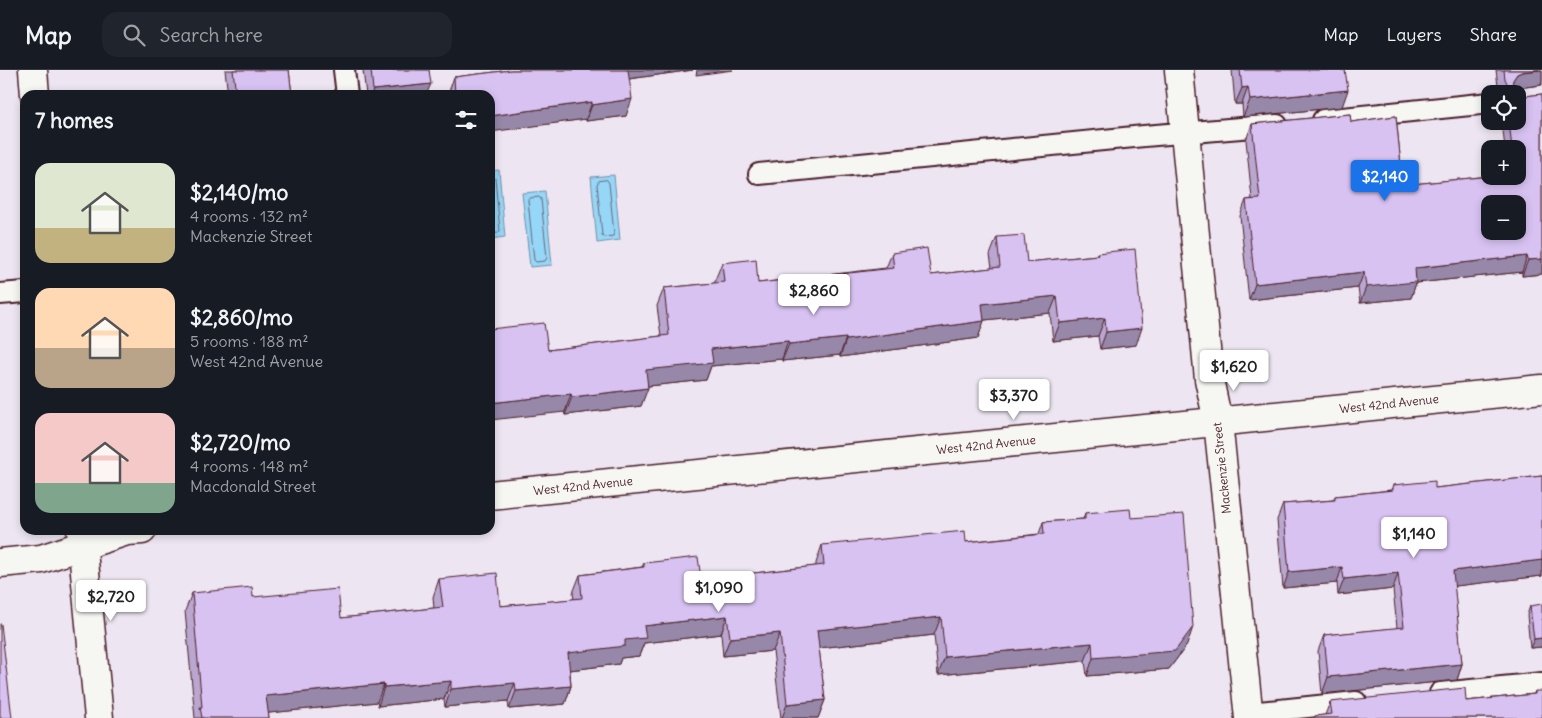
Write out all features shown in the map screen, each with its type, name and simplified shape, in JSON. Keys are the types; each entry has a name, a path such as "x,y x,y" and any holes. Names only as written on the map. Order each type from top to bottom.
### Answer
{"street":[{"path":"33,70 35,90"},
{"name":"Mackenzie Street","path":"1179,70 1209,379 1218,422 1249,715"},
{"name":"West 42nd Avenue","path":"495,494 1542,388"},
{"path":"0,563 41,559 82,538 101,535"},
{"path":"82,538 99,718"}],"lane":[{"path":"344,70 346,90"},
{"path":"759,174 1481,104"},
{"path":"0,294 20,292"},
{"path":"1417,696 1542,683"},
{"path":"1249,715 1379,700"}],"water":[{"path":"495,170 499,170 505,237 495,238"},
{"path":"614,175 620,240 597,243 591,177"},
{"path":"545,191 552,265 530,267 522,193"}],"building":[{"path":"233,70 289,70 291,90 235,90"},
{"path":"371,70 429,70 431,84 373,90"},
{"path":"511,70 628,70 632,99 592,105 592,102 495,115 495,90 455,90 454,77"},
{"path":"1240,70 1345,70 1348,90 1250,100 1248,87 1242,88"},
{"path":"1504,70 1539,70 1517,74 1512,85 1508,85"},
{"path":"1542,94 1542,259 1528,260 1527,256 1415,268 1416,282 1366,287 1364,272 1255,284 1246,200 1260,199 1252,124 1350,114 1351,122 1396,116 1403,185 1481,177 1481,185 1526,185 1526,140 1511,140 1510,130 1526,130 1526,96"},
{"path":"1024,235 1027,262 1098,255 1097,253 1135,249 1142,328 1106,332 1105,318 1060,323 1057,296 982,304 984,321 846,340 846,338 789,344 788,341 711,349 713,363 646,370 648,388 572,397 571,394 495,402 495,328 544,323 548,350 669,335 664,288 724,282 722,263 756,259 758,283 894,268 892,253 927,248 931,275 1000,267 997,237"},
{"path":"1542,476 1542,560 1453,571 1462,664 1328,677 1324,635 1404,627 1398,573 1344,579 1342,567 1289,572 1283,504 1335,500 1335,496 1393,490 1393,485 1435,481 1435,488"},
{"path":"1130,509 1131,518 1184,514 1193,627 1175,651 1093,658 1092,643 945,657 941,617 817,630 825,700 787,704 780,633 730,638 727,616 644,626 646,638 625,640 625,646 568,653 571,686 516,691 515,683 451,689 451,681 384,687 384,684 266,696 269,718 202,718 192,593 252,587 253,597 338,589 341,618 443,607 439,579 497,573 500,606 582,598 580,575 644,567 644,563 698,557 701,579 824,565 822,545 965,531 966,542 1044,534 1043,522 1085,519 1085,513"},
{"path":"1542,604 1542,638 1534,639 1530,606"},
{"path":"1,624 12,718 0,718"},
{"path":"1465,688 1466,701 1535,694 1535,691 1542,691 1542,718 1315,718 1315,716 1332,714 1330,702"}]}
